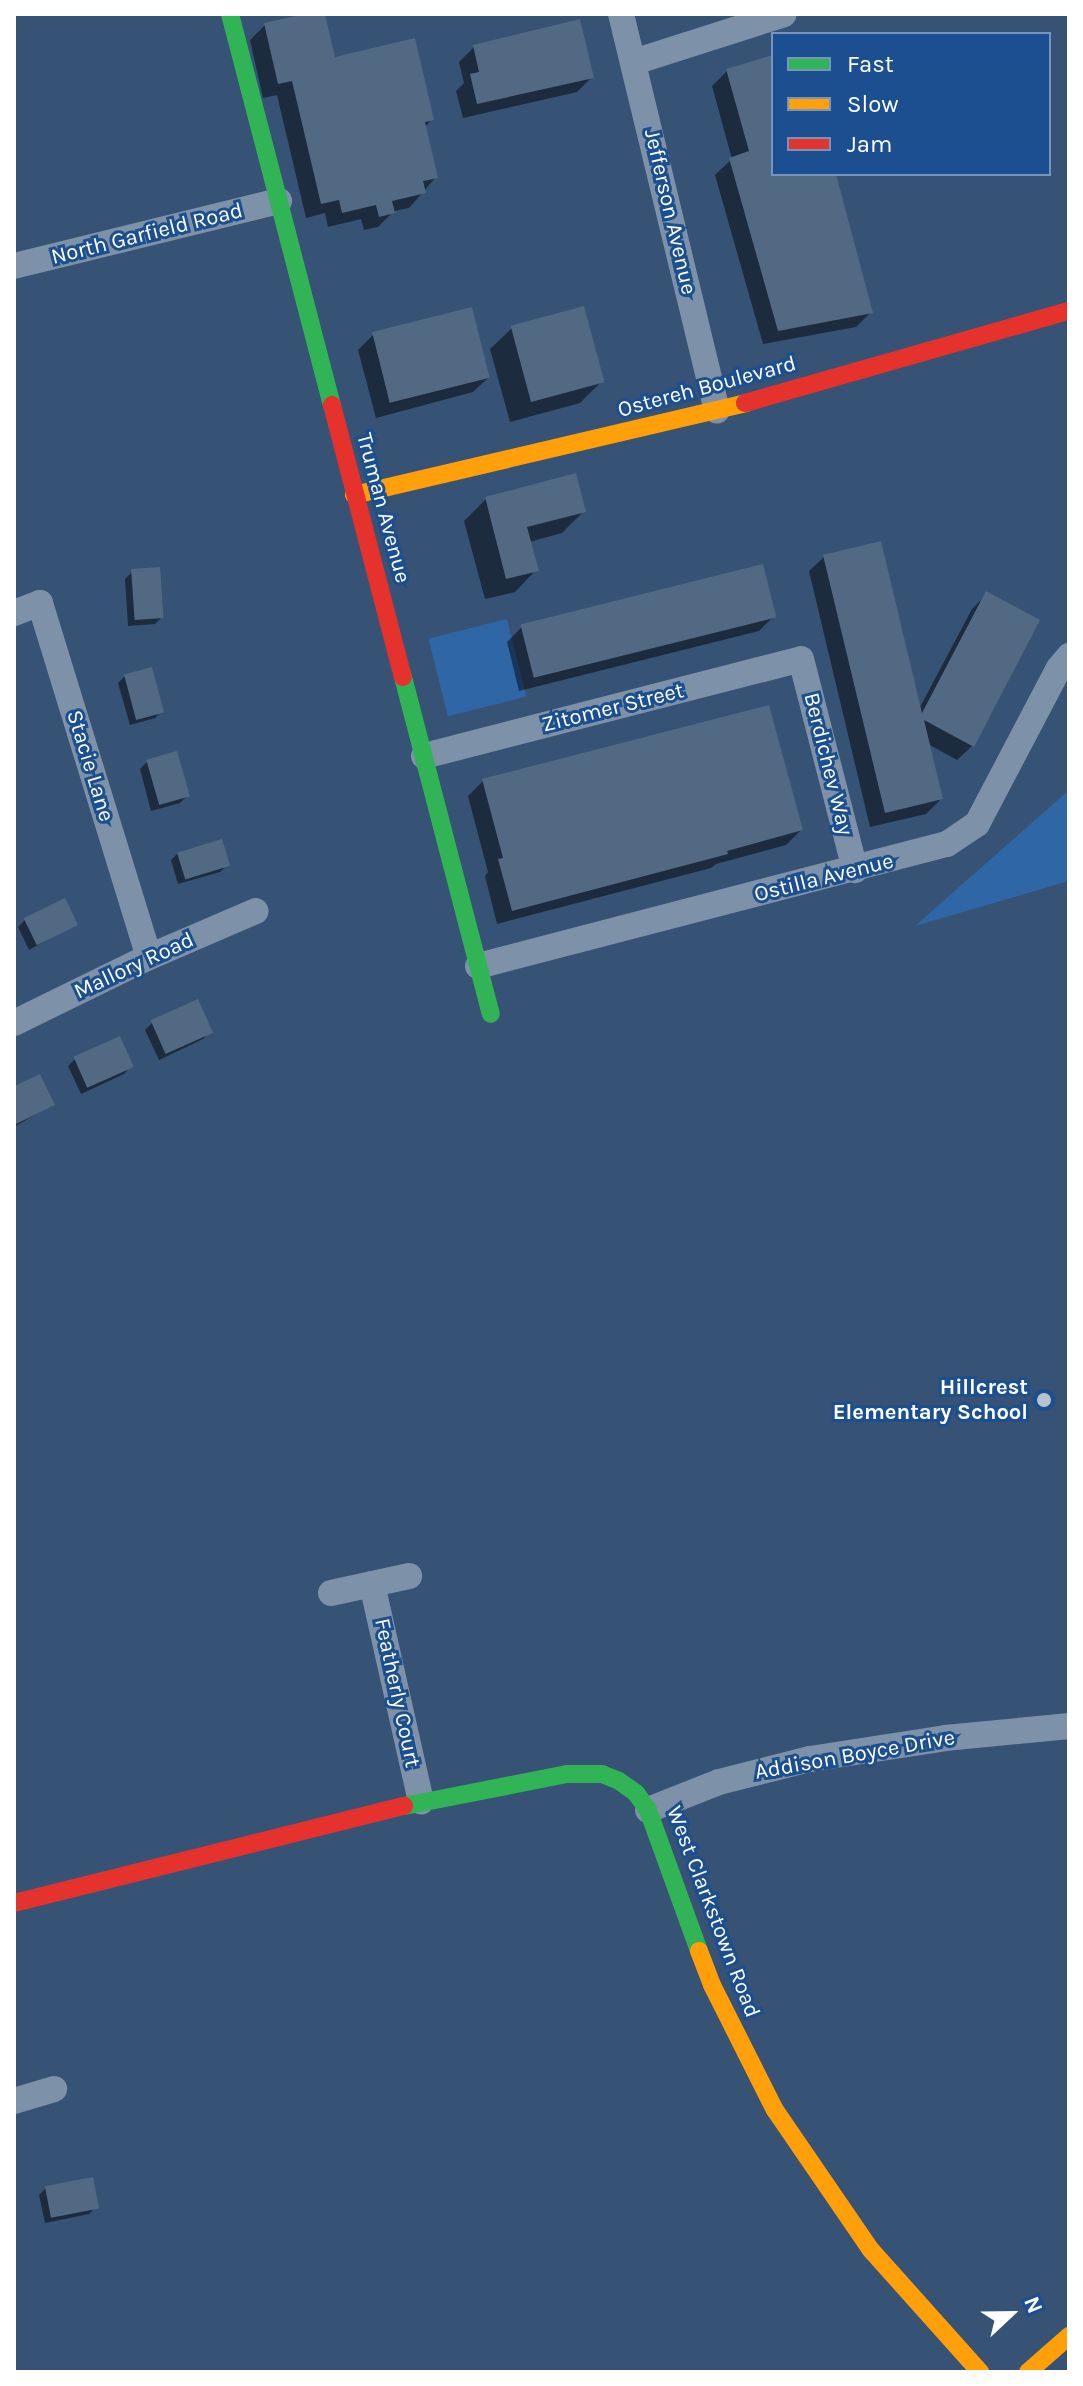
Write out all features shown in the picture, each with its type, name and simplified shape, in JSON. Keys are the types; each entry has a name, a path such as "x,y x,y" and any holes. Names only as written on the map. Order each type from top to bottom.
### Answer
{"main road":[{"name":"Truman Avenue","path":"230,14 491,1014"},
{"name":"Ostereh Boulevard","path":"354,495 717,411 1069,311"},
{"name":"West Clarkstown Road","path":"14,1903 421,1802 552,1777 592,1773 629,1786 648,1810 707,1973 775,2110 862,2238 973,2365"},
{"path":"1028,2372 1069,2336"}],"street":[{"name":"Jefferson Avenue","path":"621,14 717,411"},
{"path":"634,62 784,14"},
{"name":"North Garfield Road","path":"14,266 279,201"},
{"name":"Stacie Lane","path":"14,613 40,603 149,957"},
{"name":"Ostilla Avenue","path":"478,966 947,844 977,824 1059,668 1069,656"},
{"name":"Zitomer Street","path":"424,756 801,659"},
{"name":"Berdichev Way","path":"801,659 855,870"},
{"name":"Mallory Road","path":"14,1023 149,957 256,911"},
{"path":"331,1593 409,1576"},
{"name":"Featherly Court","path":"372,1584 421,1802"},
{"name":"Addison Boyce Drive","path":"648,1810 719,1782 810,1759 934,1740 1069,1726"},
{"path":"14,2101 54,2089"}],"shaded area":[{"path":"507,619 526,697 448,716 428,639"},
{"path":"1069,790 1069,881 915,926"}],"building":[{"path":"305,14 325,14 335,57 415,38 434,120 425,122 438,178 423,181 426,193 392,201 395,213 379,217 376,205 342,213 339,200 321,204 292,81 278,84 264,23"},
{"path":"580,19 594,78 477,104 470,74 479,72 473,45"},
{"path":"771,56 771,176 837,176 873,313 778,331 729,158 749,151 726,69"},
{"path":"584,306 604,382 531,402 511,326"},
{"path":"472,307 490,378 390,403 372,332"},
{"path":"576,473 586,512 527,527 539,571 506,579 485,497"},
{"path":"881,541 922,713 986,591 1040,620 974,747 924,720 943,799 885,813 823,555"},
{"path":"763,564 776,617 534,678 520,624"},
{"path":"160,567 164,618 135,620 131,569"},
{"path":"152,667 164,712 136,720 124,675"},
{"path":"769,705 803,830 727,851 728,854 512,911 498,859 503,858 482,779"},
{"path":"177,751 190,796 159,805 146,760"},
{"path":"222,839 230,866 185,880 177,853"},
{"path":"65,898 78,925 37,945 24,918"},
{"path":"198,999 213,1033 166,1054 150,1020"},
{"path":"120,1036 134,1067 87,1088 73,1057"},
{"path":"40,1074 55,1105 14,1125 14,1086"},
{"path":"93,2177 99,2208 51,2218 45,2186"}],"traffic: fast":[{"path":"230,14 332,405"},
{"path":"403,677 491,1014"},
{"path":"404,1806 567,1774 602,1774 619,1781 636,1793 648,1810 699,1951"}],"traffic: slow":[{"path":"354,495 745,403"},
{"path":"699,1951 712,1985 775,2110 871,2250 980,2372"},
{"path":"1028,2372 1069,2336"}],"traffic: jam":[{"path":"745,403 1069,311"},
{"path":"332,405 403,677"},
{"path":"14,1903 404,1806"}],"place":[{"name":"Hillcrest Elementary School","path":"1044,1400"}]}
